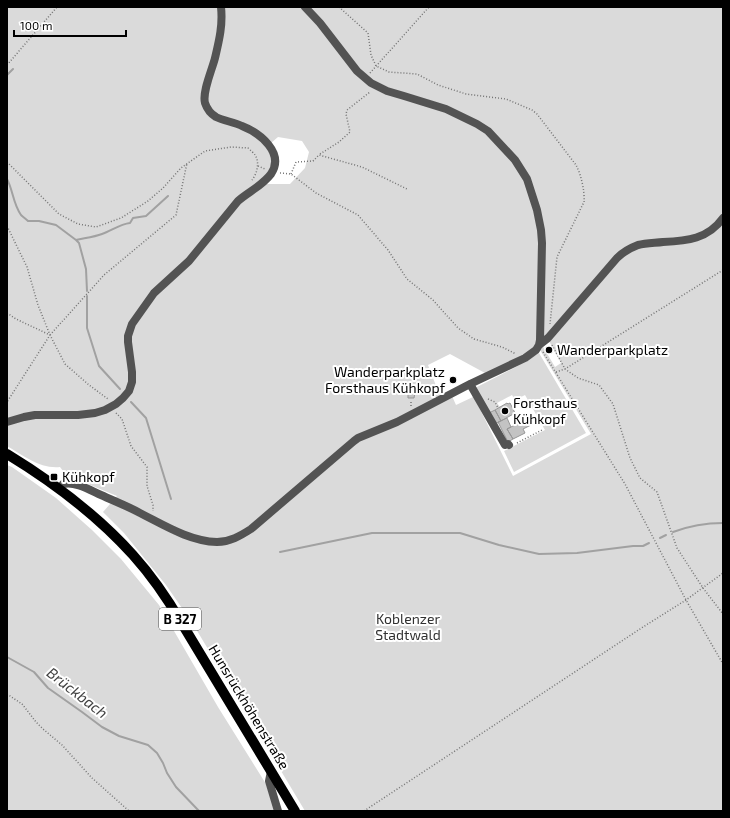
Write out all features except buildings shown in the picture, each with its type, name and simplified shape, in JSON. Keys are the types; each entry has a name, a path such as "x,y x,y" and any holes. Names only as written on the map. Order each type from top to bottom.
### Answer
{"main road":[{"name":"Hunsrückhöhenstraße","path":"7,454 59,489 84,508 133,554 167,599 295,811"}],"street":[{"path":"7,422 35,415 95,414 113,406 123,398 131,387 132,372 128,336 135,319 154,293 189,262 238,201 262,184 272,172 276,163 270,147 263,139 244,127 217,118 208,110 205,104 205,93 221,28 221,7"},
{"path":"305,7 320,23 357,71 375,86 446,109 477,124 488,131 520,166 529,185 537,210 541,230 542,243 539,345"},
{"path":"59,489 63,484 68,483 83,487 180,533 217,542 232,540 251,530 354,440 397,422 524,358 536,350 623,253 639,245 648,243 691,239 712,230 723,218"},
{"path":"470,384 505,445 509,445"},
{"path":"271,771 269,781 278,811"}],"path":[{"path":"7,65 57,7"},
{"path":"339,7 368,33 371,55 376,66 389,72 417,74 438,86 466,94 506,99 532,110 537,114 576,164 579,170 584,194 584,202 557,257 548,338 565,369 578,378 599,385 613,404 630,458 640,478 657,492 677,548 703,588 723,614"},
{"path":"365,78 429,7"},
{"path":"292,174 296,162 313,161 350,132 346,114 347,110 375,86"},
{"path":"7,162 59,214 78,224 96,227 121,218 148,201 163,188 181,168 205,151 231,147 248,148 257,157 258,166"},
{"path":"319,155 362,167 408,189"},
{"path":"7,402 50,335 104,275 176,215 188,163"},
{"path":"272,172 292,174 316,193 358,215 388,250 407,279 433,300 458,328 474,339 502,347 524,358"},
{"path":"7,226 27,267 38,305 50,335 65,364 113,406 122,419 131,446 147,467 147,486 153,505 153,519"},
{"path":"556,372 565,369 723,270"},
{"path":"7,313 16,319 50,335"},
{"path":"539,345 625,484 686,600 723,664"},
{"path":"410,410 411,400"},
{"path":"495,402 498,408"},
{"path":"509,445 510,447 542,430"},
{"path":"364,811 686,600 723,573"},
{"path":"7,694 22,704 43,730 62,745 92,778 129,811"}],"green space":[{"name":"Koblenzer Stadtwald","path":"7,7 723,7 723,811 305,811 193,624 166,585 124,533 103,512 117,496 66,475 60,467 46,466 32,461 7,446","holes":["278,137 302,141 309,152 305,168 290,184 266,184 277,155 271,143","549,341 561,363 555,367 542,345","540,350 591,434 513,476 470,389","450,354 485,373 440,396 428,365","469,387 473,397 456,405 452,396"]},
{"path":"539,353 586,433 514,472 504,451 545,430 525,395 515,400 512,395 497,403 500,407 489,413 475,388"},
{"path":"7,465 56,498 92,530 121,559 159,605 218,707 266,784 275,811 7,811"}],"waterway":[{"path":"7,75 13,69"},
{"path":"7,179 18,211 22,216 28,221 39,221 56,225 76,240 102,234 130,223 133,218 146,216 168,196"},
{"path":"76,240 79,243 86,269 87,291"},
{"path":"87,296 87,328 99,366 120,389"},
{"path":"131,402 146,418 171,499"},
{"path":"673,532 698,525 723,523"},
{"path":"280,552 372,533 460,533 499,545 539,554 577,553 643,546 649,543"},
{"path":"660,538 666,535"},
{"name":"Brückbach","path":"7,657 34,672 48,688 102,727 119,736 148,745 157,753 176,787 199,811"}],"place":[{"name":"Wanderparkplatz","path":"549,350"},
{"name":"Wanderparkplatz Forsthaus Kühkopf","path":"453,380"},
{"name":"Forsthaus Kühkopf","path":"505,411"},
{"name":"Kühkopf","path":"54,477"}]}
